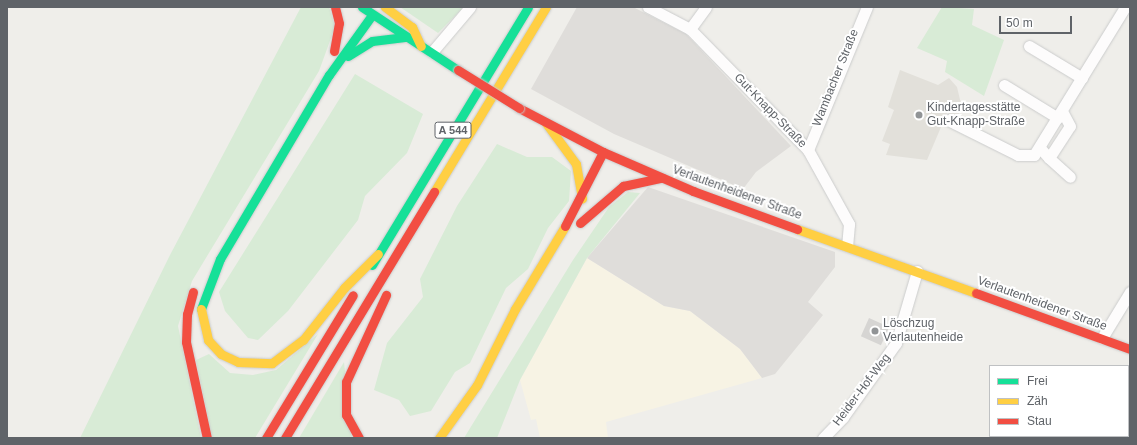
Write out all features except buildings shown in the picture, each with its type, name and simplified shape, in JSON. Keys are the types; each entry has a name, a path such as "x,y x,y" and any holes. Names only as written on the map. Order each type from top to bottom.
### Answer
{"main road":[{"path":"334,51 339,23 335,7"},
{"path":"385,7 412,27 421,46"},
{"name":"A 544","path":"266,438 528,7"},
{"name":"A 544","path":"285,438 546,7"},
{"path":"210,254 334,51 363,8"},
{"name":"Verlautenheidener Straße","path":"363,8 372,16 432,52 519,108 614,157 662,178 1130,349"},
{"path":"372,16 329,75 208,281 201,313 208,340 221,354 238,362 272,363 303,340 344,288 378,254"},
{"path":"329,75 363,44 405,37"},
{"path":"546,123 576,164 582,198"},
{"path":"439,438 477,385 514,309 582,198 603,152"},
{"path":"608,169 614,157"},
{"path":"594,196 578,226 624,186 662,178"},
{"path":"359,438 346,415 346,382 413,225"},
{"path":"197,279 187,314 186,342 207,438"},
{"path":"450,438 520,325"}],"street":[{"path":"432,52 470,7"},
{"name":"Gut-Knapp-Straße","path":"648,7 690,29 808,150 849,224 847,245"},
{"path":"690,29 706,7"},
{"name":"Wambacher Straße","path":"808,150 867,7"},
{"path":"948,120 1018,155 1034,156 1125,7"},
{"path":"1029,46 1082,78"},
{"path":"1004,85 1060,115 1070,126 1049,158"},
{"path":"1040,148 1070,177"},
{"name":"Heider-Hof-Weg","path":"825,438 896,343 917,271"},
{"path":"1102,338 1130,292"}],"shaded area":[{"path":"577,7 633,7 686,34 791,146 756,172 743,189 614,134 531,89"},
{"name":"Kindertagesstätte Gut-Knapp-Straße","path":"900,70 938,85 949,78 957,87 962,108 957,117 947,113 927,160 886,155 890,144 882,141 894,110 888,107"},
{"path":"648,187 835,252 835,267 808,302 823,315 775,374 762,378 740,349 690,311 664,306 587,258"},
{"path":"587,258 664,306 690,311 740,349 762,378 606,422 608,438 540,438 536,419 531,420 520,380"}],"green space":[{"path":"301,7 329,7 335,27 319,71 192,281 178,326 201,438 80,438 170,255"},
{"path":"400,7 464,7 438,33"},
{"path":"942,7 974,9 972,25 1004,40 984,96 945,72 947,61 917,48"},
{"path":"355,74 423,114 407,153 365,196 358,220 288,311 258,340 248,338 225,311 219,292"},
{"path":"497,144 527,157 552,157 571,171 569,201 548,228 528,269 506,288 470,363 455,372 431,411 410,416 399,400 374,390 387,343 423,297 420,279 457,206"},
{"path":"628,192 640,193 587,258 520,380 497,438 464,438 573,260 609,207"},
{"path":"318,334 255,438 212,438 196,360 209,354 230,373 253,375 276,370"},
{"path":"344,362 352,438 299,438"}],"traffic: fast":[{"path":"362,7 458,70"},
{"path":"372,265 528,7"},
{"path":"201,309 220,259 329,75 372,15"},
{"path":"348,56 372,41 405,37"}],"traffic: slow":[{"path":"385,7 412,27 421,46"},
{"path":"434,192 546,7"},
{"path":"546,123 576,164 582,198"},
{"path":"439,438 477,385 515,309 565,226"},
{"path":"797,229 976,293"},
{"path":"201,309 208,340 221,354 238,362 272,363 303,340 344,288 378,254"}],"traffic: jam":[{"path":"334,51 339,23 335,7"},
{"path":"458,70 519,108"},
{"path":"519,108 603,152 693,191 797,229"},
{"path":"565,226 603,152"},
{"path":"580,223 623,186 662,178"},
{"path":"285,438 434,192"},
{"path":"193,292 187,314 186,342 207,438"},
{"path":"976,293 1130,349"},
{"path":"266,438 353,295"},
{"path":"359,438 346,415 346,382 386,295"}],"place":[{"name":"Kindertagesstätte Gut-Knapp-Straße","path":"919,115"},
{"name":"Löschzug Verlautenheide","path":"875,331"}]}
